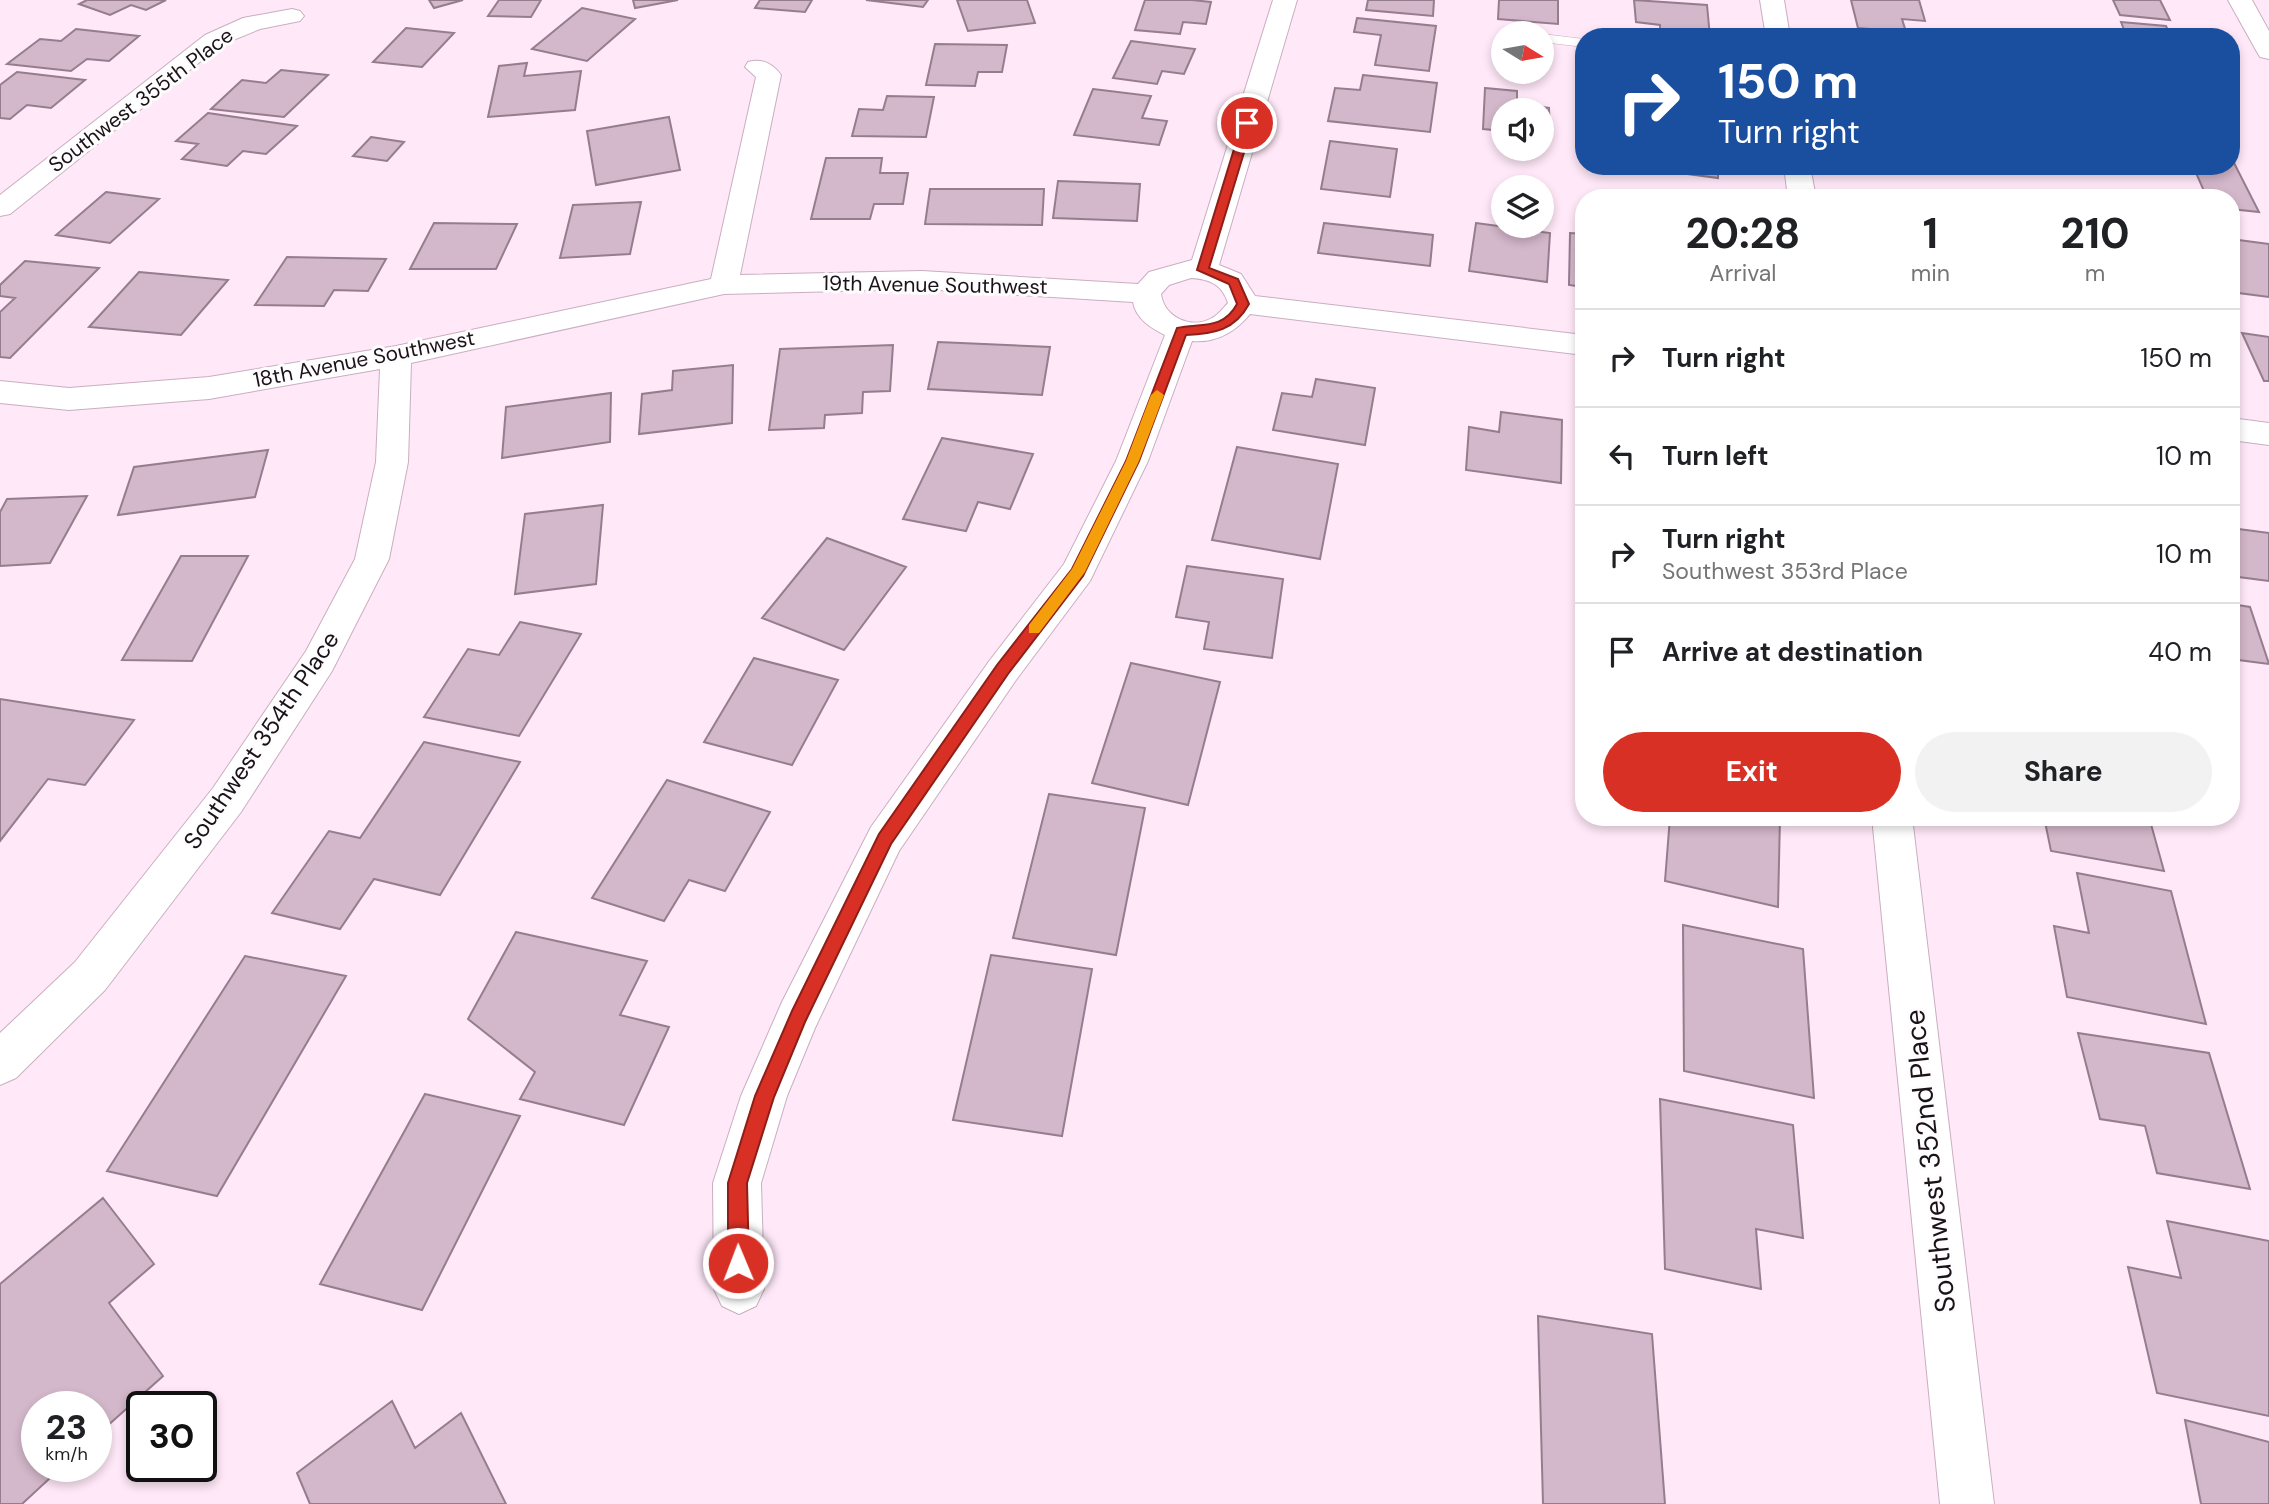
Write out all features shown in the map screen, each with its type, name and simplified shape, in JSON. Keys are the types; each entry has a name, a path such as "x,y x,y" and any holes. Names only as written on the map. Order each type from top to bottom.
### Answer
{"street":[{"path":"1203,270 1285,0"},
{"path":"1772,0 1777,28"},
{"path":"2240,0 2269,52"},
{"name":"Southwest 355th Place","path":"0,208 213,40 238,26 262,19 292,16"},
{"path":"724,285 769,75 757,67"},
{"path":"1203,270 1234,281 1243,304 1236,317 1222,326 1208,330 1181,331 1154,317 1145,305 1146,294 1158,279 1173,272 1203,270"},
{"name":"19th Avenue Southwest","path":"724,285 922,280 1146,294"},
{"name":"18th Avenue Southwest","path":"0,392 69,399 209,388 396,356 724,285"},
{"path":"1243,304 1575,344"},
{"path":"739,1289 737,1183 764,1096 798,1017 885,839 1003,670 1078,572 1132,461 1181,331"},
{"name":"Southwest 354th Place","path":"0,1063 90,976 227,800 319,661 372,559 392,462 396,356"},
{"path":"2240,430 2269,434"},
{"name":"Southwest 352nd Place","path":"1893,826 1967,1504"}],"lane":[{"path":"1554,39 1575,42"}],"building":[{"path":"87,0 166,0 146,10 131,5 110,15 79,4"},
{"path":"429,0 463,0 434,8"},
{"path":"499,0 541,0 531,17 488,16"},
{"path":"633,0 678,0 635,8"},
{"path":"760,0 812,0 805,12 755,8"},
{"path":"866,0 928,0 923,7"},
{"path":"957,0 1027,0 1035,23 968,31"},
{"path":"1145,0 1211,2 1206,24 1183,22 1180,34 1135,30"},
{"path":"1368,0 1434,0 1433,16 1366,10"},
{"path":"1499,0 1558,0 1558,24 1554,24 1554,21 1498,19"},
{"path":"1634,0 1707,5 1709,28 1660,28 1660,25 1636,22"},
{"path":"1851,0 1919,0 1925,21 1902,19 1905,28 1858,28"},
{"path":"2113,0 2160,0 2170,20 2120,15"},
{"path":"582,8 635,19 587,61 532,49"},
{"path":"1357,18 1436,26 1429,71 1375,65 1381,35 1354,32"},
{"path":"2121,22 2167,28 2123,28"},
{"path":"406,28 454,33 422,67 373,62"},
{"path":"76,29 139,36 109,61 87,59 71,71 7,64 40,39 61,41"},
{"path":"1131,41 1195,49 1184,74 1162,71 1157,84 1113,78"},
{"path":"935,44 1007,45 1002,72 978,72 975,86 926,85"},
{"path":"527,63 524,76 581,71 575,110 488,117 499,66"},
{"path":"281,70 328,75 284,117 211,109 242,80 266,83"},
{"path":"17,72 85,80 51,108 27,105 10,119 0,118 0,85"},
{"path":"1363,75 1437,83 1430,132 1328,121 1335,88 1360,90"},
{"path":"1485,88 1517,91 1517,98 1491,98 1491,130 1483,129"},
{"path":"1093,89 1151,96 1142,118 1167,121 1159,145 1074,135"},
{"path":"887,96 934,97 926,137 852,136 859,109 883,110"},
{"path":"208,113 297,126 266,154 243,151 227,166 182,159 198,144 176,141"},
{"path":"669,117 680,170 596,185 587,131"},
{"path":"371,137 404,142 387,161 353,156"},
{"path":"1330,141 1397,149 1390,197 1321,189"},
{"path":"826,158 882,158 880,173 908,173 903,204 874,204 870,219 811,219"},
{"path":"1696,175 1718,175 1718,178"},
{"path":"2197,175 2240,175 2259,212 2240,210 2240,189 2203,189"},
{"path":"1058,181 1140,184 1137,221 1053,218"},
{"path":"930,189 1044,189 1042,225 925,224"},
{"path":"106,192 159,199 110,243 56,235"},
{"path":"641,202 630,254 560,258 573,205"},
{"path":"434,223 517,224 496,269 410,269"},
{"path":"1324,223 1433,235 1430,266 1318,253"},
{"path":"1476,223 1491,225 1491,238 1550,238 1547,282 1469,271"},
{"path":"1570,233 1575,233 1575,286 1569,285"},
{"path":"2240,240 2269,244 2269,297 2240,293"},
{"path":"287,257 386,259 368,291 334,290 324,306 255,305"},
{"path":"25,261 99,268 10,358 0,357 0,312 15,298 0,296 0,285"},
{"path":"139,272 228,280 181,335 89,327"},
{"path":"2242,333 2269,337 2269,381 2264,381"},
{"path":"938,342 1050,347 1042,395 928,389"},
{"path":"893,345 890,391 863,392 862,413 825,415 824,428 769,430 780,349"},
{"path":"733,365 732,423 639,434 642,394 672,390 673,371"},
{"path":"1316,379 1375,388 1365,445 1273,430 1282,393 1312,397"},
{"path":"611,393 610,442 502,458 506,407"},
{"path":"1501,412 1562,420 1561,483 1466,470 1469,427 1499,432"},
{"path":"942,438 1033,454 1010,509 978,502 966,531 903,519"},
{"path":"1237,447 1338,464 1320,559 1212,540"},
{"path":"268,450 255,497 118,515 134,467"},
{"path":"87,496 50,563 0,566 0,512 7,499"},
{"path":"603,505 596,584 515,594 525,514"},
{"path":"2240,529 2269,533 2269,581 2240,577"},
{"path":"827,538 906,567 844,650 762,618"},
{"path":"181,556 248,556 192,661 122,660"},
{"path":"1187,566 1283,579 1272,658 1204,649 1209,622 1176,617"},
{"path":"2240,605 2250,607 2269,664 2240,660"},
{"path":"520,622 581,634 519,736 424,717 468,649 499,655"},
{"path":"754,658 838,680 792,765 704,742"},
{"path":"1131,663 1220,682 1188,805 1092,783"},
{"path":"0,699 134,720 85,785 48,779 0,841"},
{"path":"424,742 520,762 440,895 374,879 340,929 272,913 329,831 360,838"},
{"path":"667,780 770,812 725,891 689,880 664,921 592,898"},
{"path":"1049,794 1145,808 1116,955 1013,938"},
{"path":"1669,826 1780,826 1778,907 1665,881"},
{"path":"2046,826 2152,826 2164,871 2051,851"},
{"path":"2077,873 2171,891 2206,1024 2067,997 2054,926 2089,933"},
{"path":"1683,925 1803,949 1814,1098 1684,1071"},
{"path":"516,932 647,961 620,1015 669,1027 624,1125 520,1099 535,1072 468,1019"},
{"path":"991,955 1092,969 1062,1136 953,1120"},
{"path":"245,956 346,976 217,1196 107,1171"},
{"path":"2078,1033 2209,1053 2250,1189 2157,1173 2145,1126 2100,1119"},
{"path":"425,1094 520,1116 422,1310 320,1284"},
{"path":"1660,1099 1793,1125 1803,1238 1756,1229 1761,1289 1665,1269"},
{"path":"103,1198 154,1264 109,1303 163,1376 146,1391 126,1391 126,1409 112,1422 112,1391 21,1391 21,1482 46,1482 22,1504 0,1504 0,1284"},
{"path":"2167,1221 2269,1241 2269,1416 2157,1393 2128,1267 2181,1278"},
{"path":"1538,1316 1652,1334 1665,1504 1543,1504"},
{"path":"392,1401 415,1448 461,1413 506,1504 310,1504 297,1473"},
{"path":"2185,1420 2269,1442 2269,1504 2201,1504"}],"slow traffic":[{"path":"1034,629 1078,572 1132,461 1157,395"}],"route":[{"path":"738,1263 737,1183 764,1096 798,1017 885,839 1003,670 1078,572 1132,461 1181,331 1208,330 1222,326 1236,317 1243,304 1241,291 1234,281 1221,274 1203,270 1247,123"}]}
